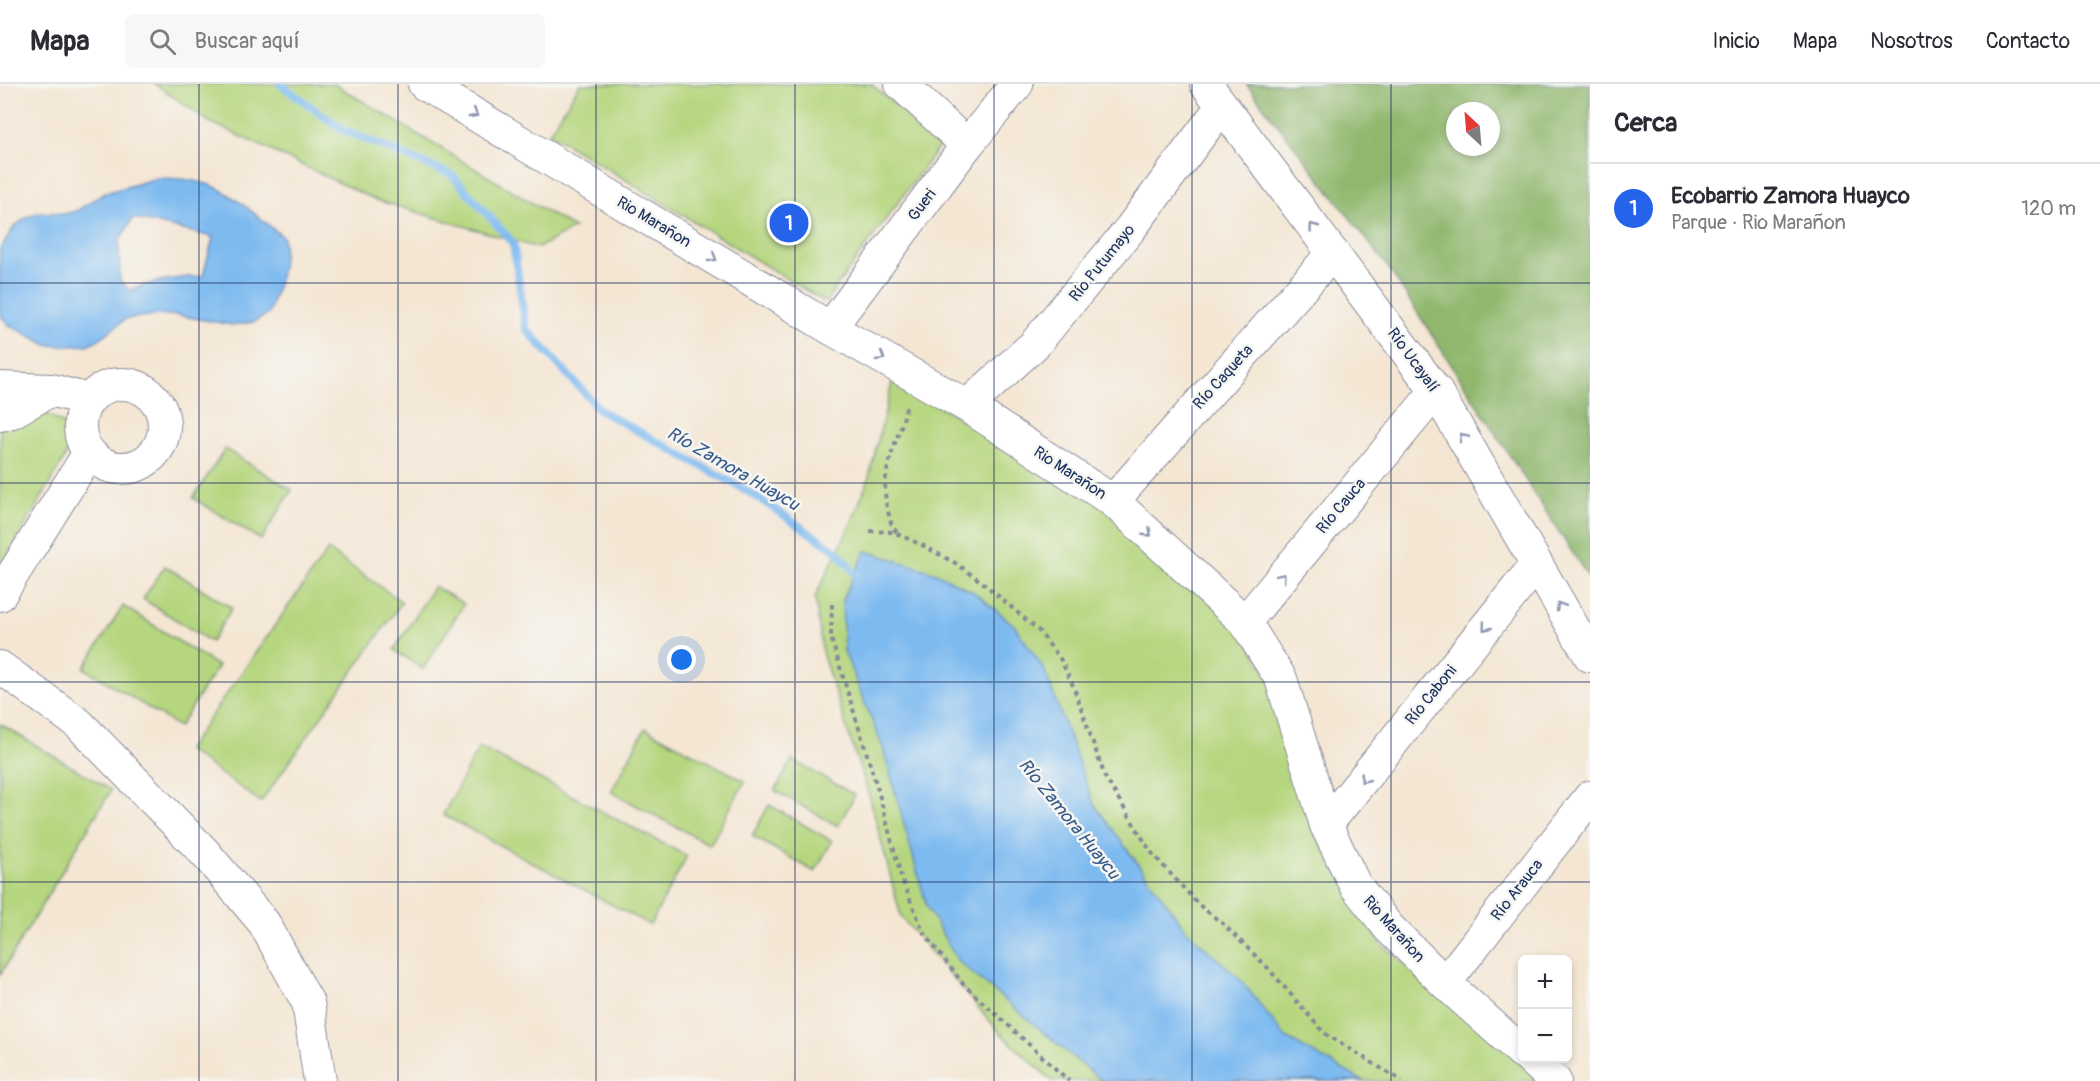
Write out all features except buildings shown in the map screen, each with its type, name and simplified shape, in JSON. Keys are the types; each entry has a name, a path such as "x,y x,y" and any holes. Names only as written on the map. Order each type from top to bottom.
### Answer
{"street":[{"name":"Rio Marañon","path":"424,84 830,328 967,406 1113,501 1245,622 1281,679 1326,825 1355,885 1389,928 1445,983 1518,1048"},
{"path":"901,84 967,145"},
{"name":"Gueri","path":"830,328 967,145 1017,84"},
{"name":"Río Ucayalí","path":"1214,95 1436,391 1590,656"},
{"name":"Río Putumayo","path":"967,406 1035,344 1130,229 1214,95"},
{"name":"Río Caqueta","path":"1113,501 1333,253"},
{"path":"127,384 141,388 153,397 164,421 164,434 151,458 139,465 112,468 100,463 89,453 82,441 79,427 81,413 88,400 99,390 112,385 127,384"},
{"path":"0,388 51,390 88,400"},
{"path":"0,415 12,412 51,390"},
{"name":"Río Cauca","path":"1245,622 1436,391"},
{"path":"0,595 89,453"},
{"name":"Río Caboni","path":"1326,825 1536,565"},
{"path":"0,666 79,724 205,853 264,924 308,1004 320,1081"},
{"name":"Río Arauca","path":"1445,983 1590,797"},
{"path":"1535,1063 1555,1081"}],"path":[{"path":"899,535 892,528 883,495 888,458 904,418 912,375"},
{"path":"870,531 893,532 922,544 957,564 1038,630 1061,660 1074,688 1105,777 1151,852 1197,904 1223,924 1268,968 1324,1033 1402,1081"},
{"path":"832,604 831,638 833,646 879,790 902,880 924,933 964,985 1069,1081"}],"green space":[{"path":"155,84 334,84 574,228 538,248 376,200 208,121"},
{"path":"580,84 871,84 941,144 825,302 549,133"},
{"path":"1246,84 1590,84 1590,580 1388,267"},
{"path":"893,379 1111,508 1220,595 1273,683 1316,836 1382,945 1518,1054 1518,1063 1528,1063 1546,1081 1052,1081 1001,1034 901,917 871,802 823,656 815,597 849,528 868,481"},
{"path":"43,412 71,428 69,433 72,445 0,569 0,428"},
{"path":"225,449 292,490 261,540 193,498"},
{"path":"328,550 402,602 261,802 187,750"},
{"path":"165,566 232,608 211,642 143,599"},
{"path":"434,586 464,604 423,669 394,650"},
{"path":"123,606 218,666 179,727 84,668"},
{"path":"0,724 111,790 0,975"},
{"path":"645,728 745,781 710,845 611,792"},
{"path":"479,747 687,856 650,925 443,815"},
{"path":"792,760 855,795 838,826 775,791"},
{"path":"769,805 832,841 815,872 752,836"}],"water":[{"path":"157,178 170,178 207,184 237,200 283,237 282,267 269,313 254,322 233,325 176,315 126,319 87,345 67,346 47,345 9,325 0,315 0,249 14,227 27,217 41,212 65,214 78,210 105,193","holes":["133,218 213,237 203,276 166,280 129,290 120,281 119,241"]},
{"path":"866,551 936,573 975,593 1014,625 1044,669 1094,804 1187,931 1239,978 1286,1038 1363,1081 1102,1081 958,961 927,907 883,748 844,651 842,600"}],"waterway":[{"name":"Río Zamora Huaycu","path":"280,84 343,130 452,175 513,243 526,329 601,411 749,492 838,552 860,580"}],"place":[{"name":"Ecobarrio Zamora Huayco","path":"789,223"}]}
